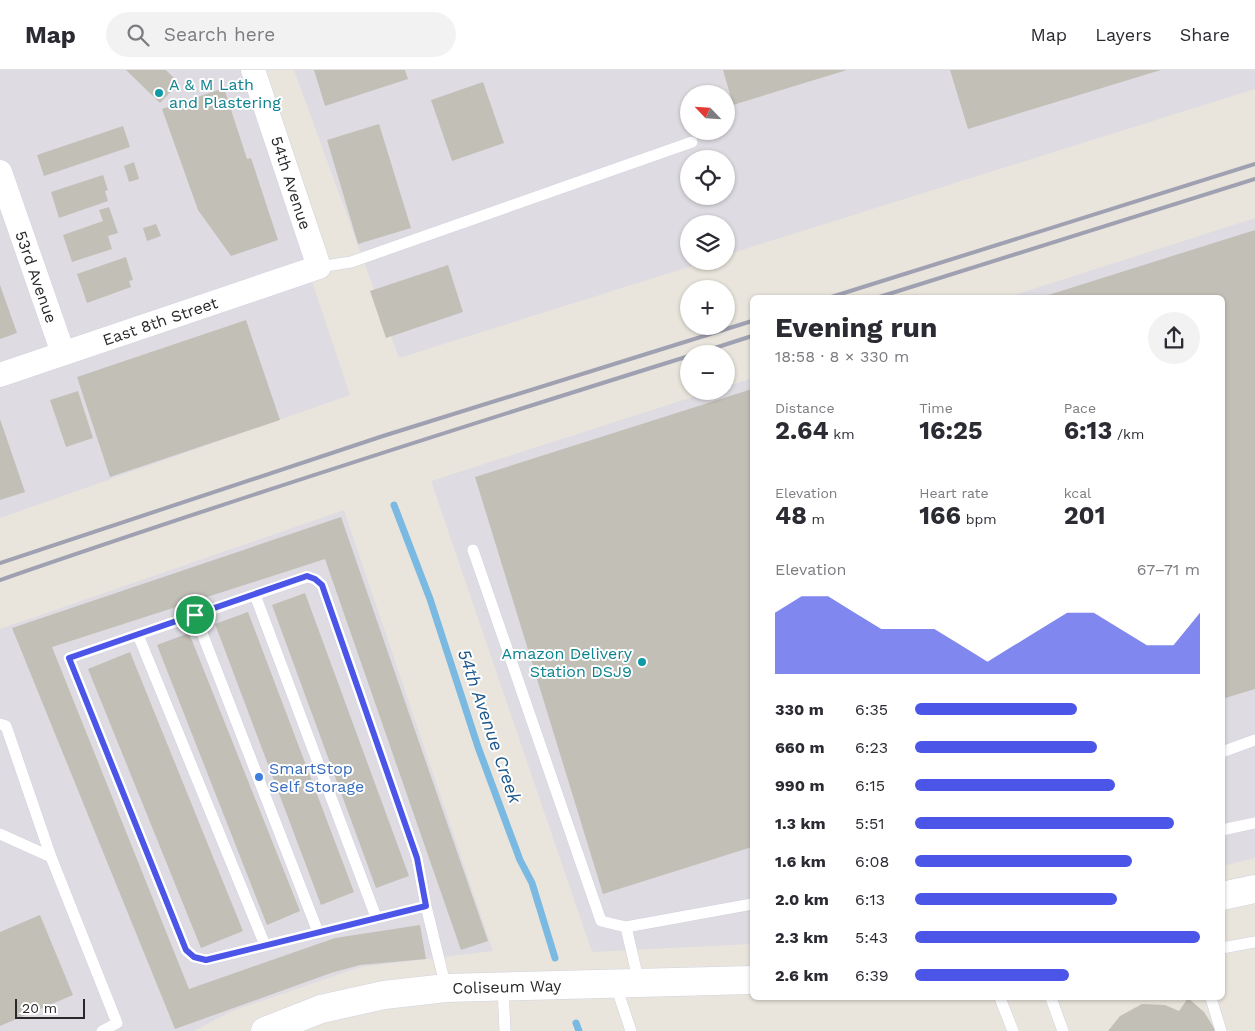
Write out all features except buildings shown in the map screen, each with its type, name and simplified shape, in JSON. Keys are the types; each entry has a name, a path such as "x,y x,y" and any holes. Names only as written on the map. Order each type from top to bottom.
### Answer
{"street":[{"name":"54th Avenue","path":"253,70 319,267"},
{"name":"53rd Avenue","path":"0,172 63,353"},
{"name":"East 8th Street","path":"0,375 319,267"},
{"path":"1225,895 1255,889"},
{"name":"Coliseum Way","path":"265,1031 321,1010 384,995 446,988 750,980"}],"lane":[{"path":"319,267 351,262 692,142"},
{"path":"473,550 601,921 626,927 750,904"},
{"path":"426,906 206,960 194,957 186,950 69,658 307,576 315,579 322,585 417,858 426,906 446,988"},
{"path":"255,594 376,917"},
{"path":"195,615 318,932"},
{"path":"138,635 265,945"},
{"path":"0,724 6,726 51,857 117,1024 102,1031"},
{"path":"1225,751 1255,740"},
{"path":"1225,829 1255,823"},
{"path":"0,834 51,857"},
{"path":"626,927 627,983 631,1031"},
{"path":"1225,947 1255,942"},
{"path":"503,986 505,1031"},
{"path":"1001,1000 1013,1031"},
{"path":"1052,1000 1063,1031"},
{"path":"1212,1000 1221,1031"}],"shaded area":[{"path":"0,70 241,70 350,395 0,518"},
{"path":"294,70 1255,70 1255,89 735,252 735,215 680,215 680,270 399,358"},
{"path":"1255,218 1255,858 1225,866 1225,295 1014,295"},
{"name":"Amazon Delivery Station DSJ9","path":"750,379 750,944 592,952 431,481 683,400 735,400 735,384"},
{"path":"344,510 493,951 361,967 232,1011 194,1031 0,1031 0,629"}],"waterway":[{"name":"54th Avenue Creek","path":"394,505 430,599 478,747 520,860 532,883 555,958"},
{"name":"54th Avenue Creek","path":"576,1023 579,1031"}],"railway":[{"path":"838,295 1255,164"},
{"path":"886,295 1255,179"},
{"path":"0,563 383,436 750,322"},
{"path":"724,345 750,337"},
{"path":"0,580 343,465 680,359"}],"place":[{"name":"A & M Lath and Plastering","path":"159,93"},
{"name":"Amazon Delivery Station DSJ9","path":"642,662"},
{"name":"SmartStop Self Storage","path":"259,777"}],"route":[{"path":"307,576 315,579 322,585 417,858 426,906 206,960 194,957 186,950 69,658 195,615 307,576"}]}
